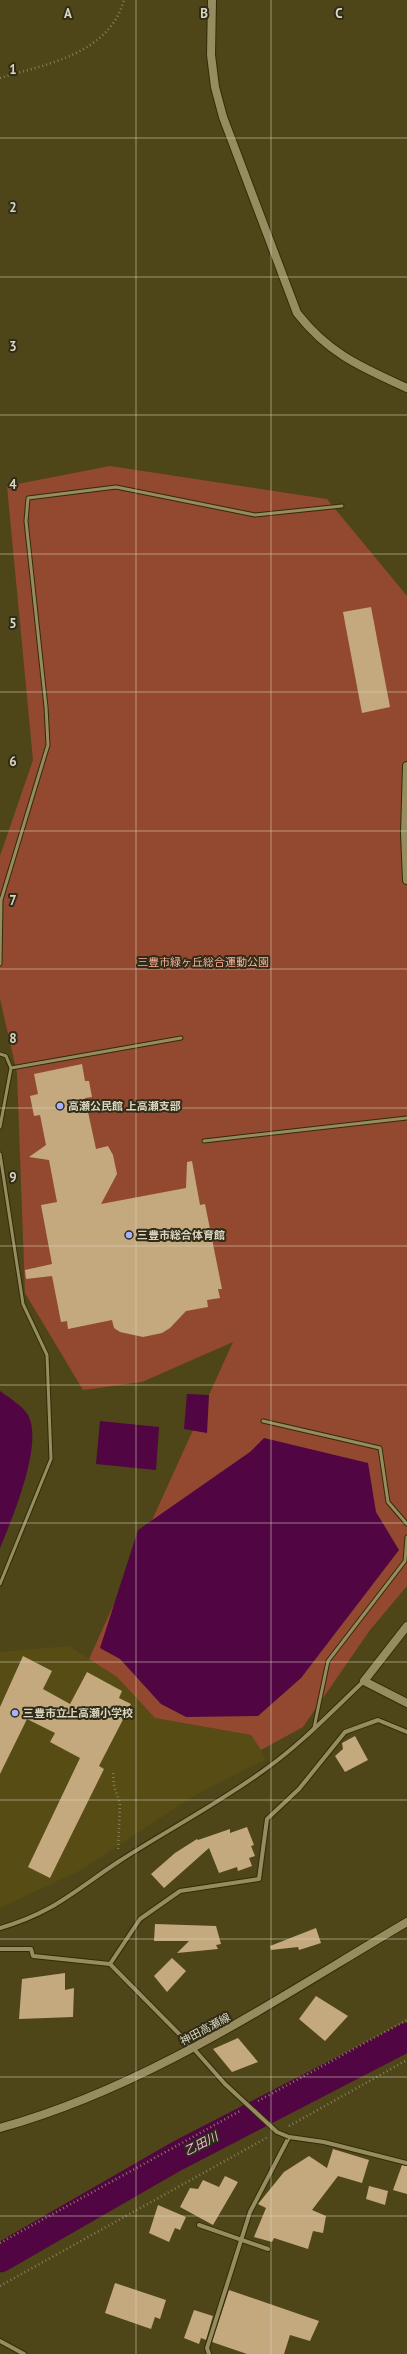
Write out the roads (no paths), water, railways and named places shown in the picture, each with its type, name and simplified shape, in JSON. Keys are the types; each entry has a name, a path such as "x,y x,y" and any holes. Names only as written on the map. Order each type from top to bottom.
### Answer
{"street":[{"path":"212,0 211,55 215,87 223,117 297,313 311,331 327,346 357,365 407,388"},
{"path":"407,766 405,833 407,880"},
{"path":"0,1928 25,1921 52,1908 118,1862 266,1769 291,1750 364,1681 407,1626"},
{"path":"364,1681 407,1702"},
{"path":"110,1964 140,1919 180,1891 260,1880 267,1819 299,1789 345,1732 378,1720 407,1732"},
{"name":"神田高瀬線","path":"0,2128 63,2107 134,2079 260,2011 407,1922"},
{"path":"0,1949 31,1949 33,1956 110,1964 193,2048 225,2084 277,2132 288,2137 324,2142 407,2163"},
{"path":"209,2354 207,2348 250,2212 288,2137"},
{"path":"198,2225 268,2249"},
{"path":"0,2341 24,2354"}],"lane":[{"path":"0,964 1,900 48,745 46,707 26,521 28,498 116,487 255,515 342,506"},
{"path":"11,1068 181,1038"},
{"path":"0,1054 6,1056 11,1068 0,1126"},
{"path":"204,1141 407,1118"},
{"path":"0,1154 23,1304 47,1355 51,1458 0,1584"},
{"path":"263,1421 380,1448 388,1502 407,1524"},
{"path":"314,1728 328,1661 405,1560 407,1537"}],"waterway":[{"name":"乙田川","path":"0,2258 177,2156 407,2037"}],"place":[{"name":"高瀬公民館 上高瀬支部","path":"60,1106"},
{"name":"三豊市総合体育館","path":"129,1235"},
{"name":"三豊市立上高瀬小学校","path":"15,1713"}],"park label":[{"name":"三豊市緑ヶ丘総合運動公園","path":"203,962"}]}
